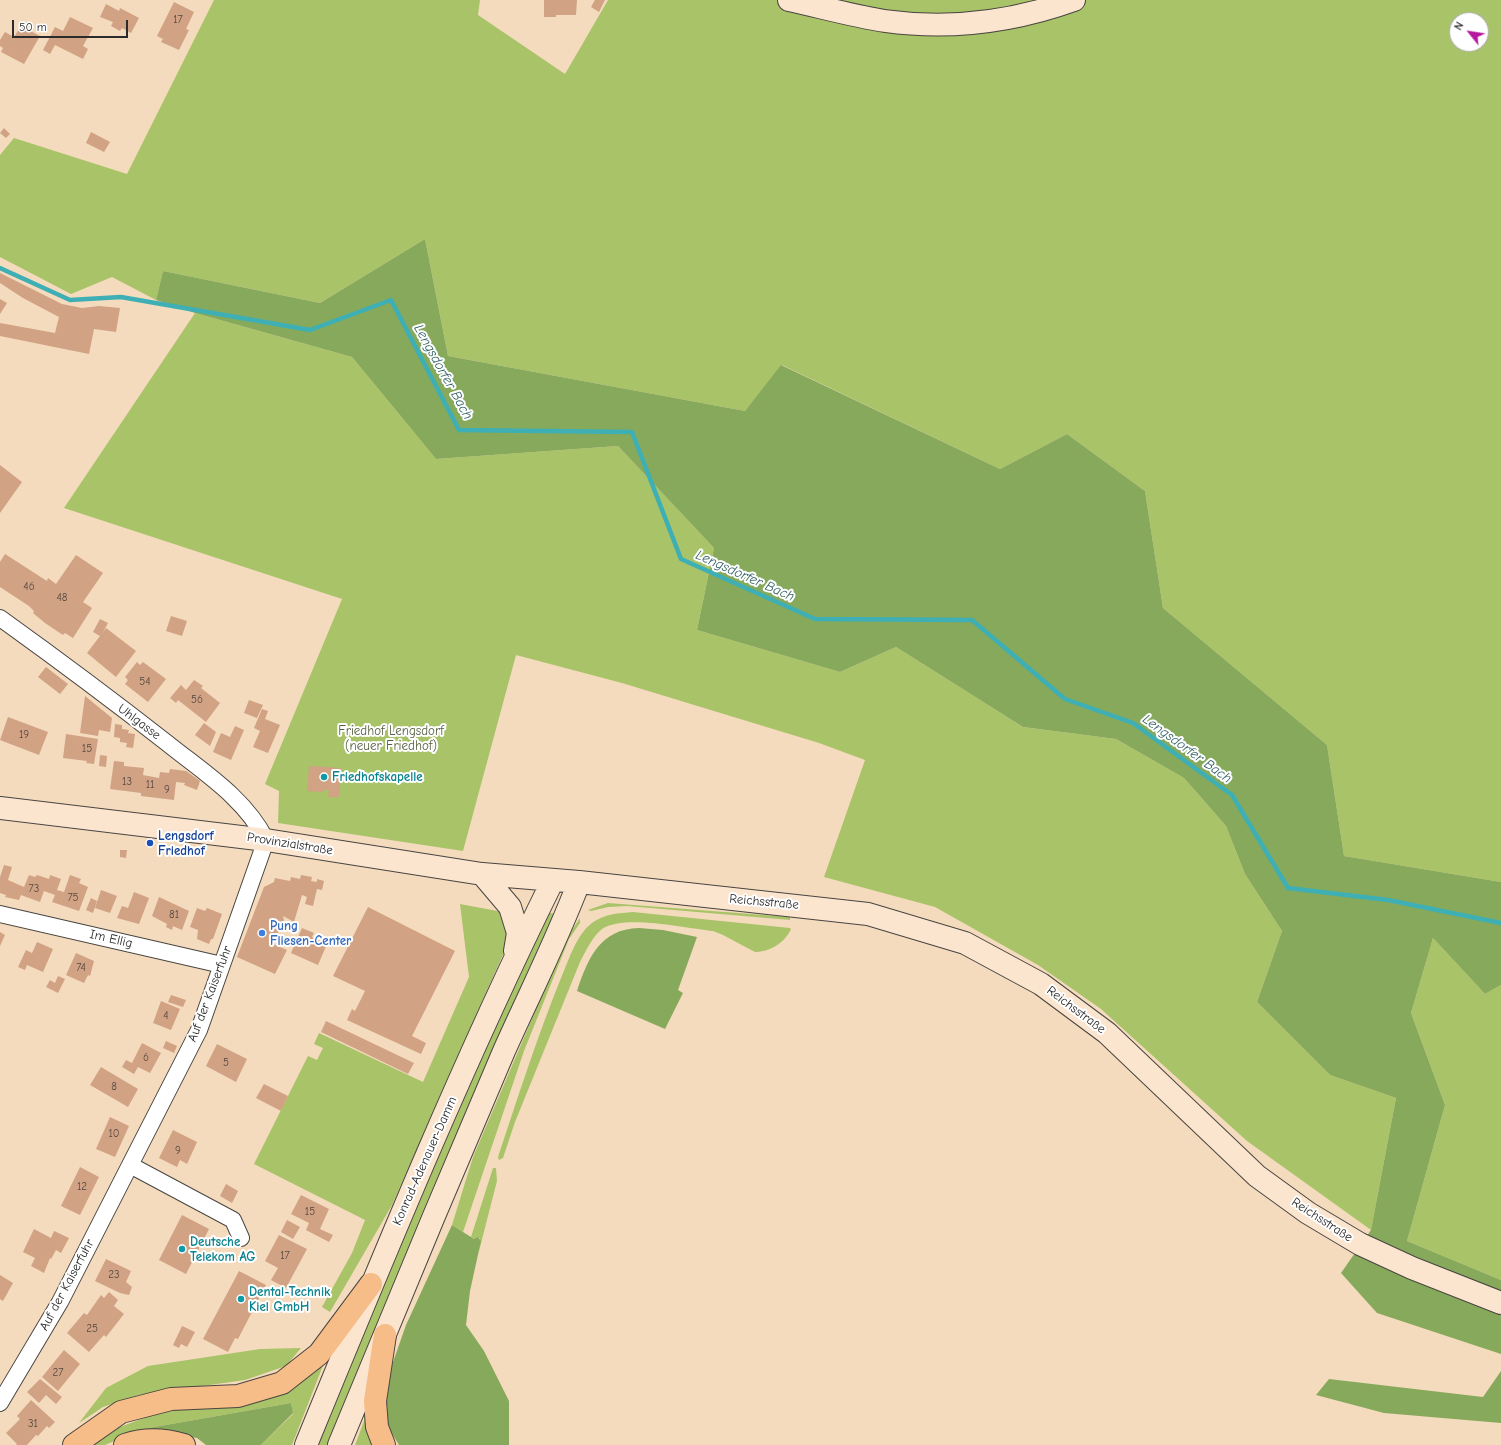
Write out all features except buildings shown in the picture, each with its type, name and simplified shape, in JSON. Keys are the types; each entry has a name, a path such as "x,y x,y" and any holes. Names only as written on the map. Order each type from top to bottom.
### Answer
{"highway":[{"path":"74,1445 121,1412 171,1399 238,1396 282,1383 319,1354 371,1284"},
{"path":"384,1334 375,1401 377,1427 384,1445"},
{"path":"125,1445 138,1440 161,1439 184,1445"}],"main road":[{"path":"789,0 884,21 932,24 969,24 999,21 1049,9 1074,0"},
{"name":"Provinzialstraße","path":"0,808 266,840 482,874 579,882"},
{"path":"482,874 510,907 515,919 518,933 514,958"},
{"name":"Konrad-Adenauer-Damm","path":"306,1445 371,1284 514,958 553,880"},
{"path":"339,1445 384,1334 505,1050 568,911 579,882"},
{"name":"Reichsstraße","path":"579,882 868,914 965,943 1040,984 1107,1033 1257,1176 1308,1213 1360,1244 1412,1268 1501,1303"}],"street":[{"name":"Uhlgasse","path":"0,618 158,736 232,795 252,816 266,840"},
{"name":"Auf der Kaiserfuhr","path":"0,1403 60,1302 199,1030 266,840"},
{"name":"Im Ellig","path":"0,914 222,965"},
{"path":"130,1165 233,1220 241,1238"}],"green space":[{"path":"214,0 480,0 478,15 565,74 608,0 1501,0 1501,882 1344,856 1327,745 1163,608 1145,491 1067,434 1000,469 782,365 745,411 448,356 425,239 320,303 163,271 156,300 112,277 71,294 0,257 0,155 14,138 127,174"},
{"path":"425,239 448,356 745,411 781,365 1000,469 1067,434 1145,491 1163,608 1327,745 1344,856 1501,882 1501,985 1485,994 1433,938 1411,1013 1445,1105 1407,1241 1501,1280 1501,1354 1377,1313 1341,1273 1371,1230 1396,1098 1330,1075 1257,1002 1282,931 1245,874 1226,826 1184,778 1116,739 1023,727 896,647 840,672 697,630 714,548 618,446 436,459 352,357 195,313 156,300 163,271 320,303"},
{"name":"Friedhof Lengsdorf (neuer Friedhof)","path":"195,313 352,357 436,459 618,446 714,548 697,630 840,672 896,647 1023,727 1116,739 1184,778 1226,826 1245,874 1282,931 1257,1002 1330,1075 1396,1098 1371,1230 1247,1141 1101,1009 1038,965 935,907 824,877 865,760 819,743 622,683 516,655 463,851 278,823 279,791 265,784 342,599 64,508"},
{"path":"608,903 790,917 790,920 627,906 608,907 591,911 588,910"},
{"path":"460,904 503,912 509,941 392,1205 330,1312 322,1307 352,1253 365,1220 254,1164 308,1056 317,1060 323,1048 314,1044 319,1033 423,1082 469,977"},
{"path":"544,912 556,914 330,1445 317,1445 381,1288"},
{"path":"633,912 791,929 785,938 776,946 760,952 755,952 713,931 655,923 639,922 612,925 598,932 580,962 515,1122 503,1158 499,1160 498,1157 552,1000 577,941 586,928 597,920 612,914"},
{"path":"580,918 580,923 569,939 524,1051 463,1232 452,1225 473,1157 567,937"},
{"path":"639,928 663,930 697,937 678,990 683,993 665,1029 577,991 591,957 605,940 614,934"},
{"path":"1433,938 1485,994 1501,985 1501,1280 1407,1241 1445,1105 1411,1013"},
{"path":"493,1168 496,1168 497,1181 479,1251 480,1238 474,1239 471,1237"},
{"path":"452,1225 474,1239 478,1237 481,1241 470,1291 466,1325 484,1351 509,1401 509,1445 399,1445 388,1427 386,1382 406,1325"},
{"path":"301,1348 286,1366 245,1380 139,1395 103,1407 79,1423 106,1388 148,1366 260,1349"},
{"path":"324,1363 292,1445 261,1445 293,1414 291,1403 143,1429 105,1445 89,1445 112,1430 160,1412 250,1402"},
{"path":"1501,1371 1501,1423 1384,1413 1316,1395 1329,1379 1483,1397"},
{"path":"291,1403 293,1413 261,1445 206,1445 197,1438 143,1429"},
{"path":"367,1413 373,1445 355,1445"}],"waterway":[{"name":"Lengsdorfer Bach","path":"0,268 70,300 121,297 310,330 391,300 459,430 632,432 681,559 815,619 972,620 1065,699 1133,723 1232,795 1288,888 1388,900 1501,923"}],"place":[{"name":"Friedhofskapelle","path":"324,777"},
{"name":"Lengsdorf Friedhof","path":"150,843"},
{"name":"Pung Fliesen-Center","path":"262,933"},
{"name":"Deutsche Telekom AG","path":"182,1249"},
{"name":"Dental-Technik Kiel GmbH","path":"241,1299"}]}
